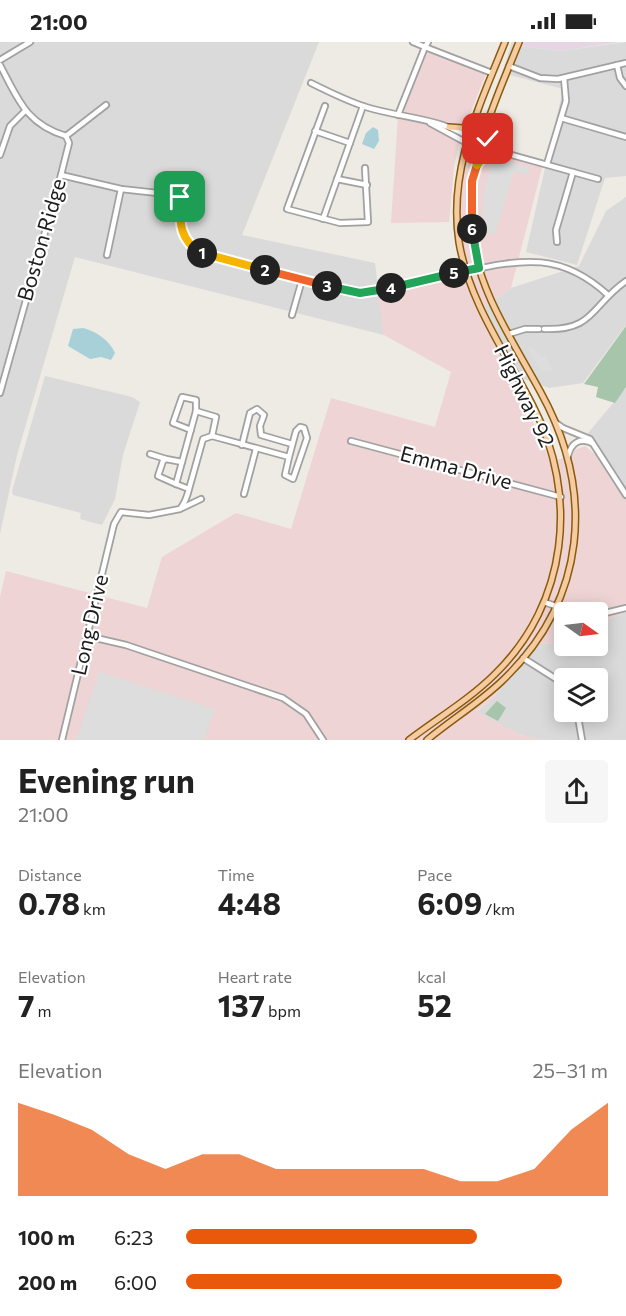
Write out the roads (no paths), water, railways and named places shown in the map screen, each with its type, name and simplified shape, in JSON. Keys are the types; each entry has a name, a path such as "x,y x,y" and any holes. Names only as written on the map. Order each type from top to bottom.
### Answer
{"main road":[{"name":"Highway 92","path":"410,740 495,674 522,642 544,602 559,552 561,497 557,468 546,432 485,318 465,272 459,241 457,202 465,142 505,42"},
{"name":"Highway 92","path":"519,42 479,145 473,173 471,226 479,268 488,293 556,422 568,456 575,500 574,541 569,572 559,602"},
{"path":"449,127 463,128 474,120"},
{"path":"486,124 488,139 501,153"},
{"path":"473,173 486,154 501,153"},
{"name":"Highway 92","path":"427,740 486,695 523,658 546,629 554,613"}],"street":[{"path":"0,60 30,42"},
{"path":"413,42 427,45 492,73"},
{"path":"398,116 427,45"},
{"path":"510,66 540,78 564,78 626,63"},
{"path":"0,65 25,111 48,131 66,136 106,105"},
{"path":"617,65 620,78 626,86"},
{"path":"548,164 567,95 564,78"},
{"path":"311,83 363,106 449,127 468,135 479,145"},
{"path":"325,106 287,209 340,223 368,222 365,168"},
{"path":"323,219 363,106"},
{"path":"0,155 10,126 25,111"},
{"path":"561,118 626,137"},
{"path":"430,123 465,142 598,179"},
{"path":"315,131 350,143"},
{"name":"Boston Ridge","path":"0,393 61,175 69,143 66,136"},
{"path":"557,242 556,230 573,172"},
{"path":"61,175 121,189 180,197 180,228 184,237 197,250 302,280 360,293 479,268 525,261 556,264 582,274 608,295"},
{"path":"337,179 367,185"},
{"path":"107,255 121,189"},
{"path":"292,315 302,280"},
{"path":"509,334 525,329 568,329 582,323 608,295 626,280"},
{"path":"177,484 196,411 196,400 182,397 174,424 191,430"},
{"path":"242,445 250,413 257,409 264,412 261,435 292,444"},
{"path":"196,411 216,417 212,436"},
{"path":"556,422 563,428 587,436 626,495"},
{"path":"304,428 307,438 293,479 285,476 289,457 297,429 304,428"},
{"path":"180,509 189,489 203,439 212,436 289,457"},
{"path":"568,456 574,443 581,440 589,442 596,448"},
{"name":"Emma Drive","path":"351,441 561,497"},
{"path":"244,494 256,449"},
{"path":"150,454 182,462"},
{"path":"166,459 163,461 158,476 189,489"},
{"path":"180,509 201,499"},
{"name":"Long Drive","path":"63,740 114,524 121,512 148,515 180,509"},
{"path":"544,602 554,606"},
{"path":"608,612 626,608"},
{"path":"87,636 138,649 283,698 306,714 323,740"},
{"path":"523,658 554,678"},
{"path":"579,722 582,740"}],"water":[{"path":"373,127 378,130 379,141 374,149 362,144 366,133"},
{"path":"83,328 98,334 110,344 115,353 111,360 101,357 90,359 68,346 73,329"}]}
